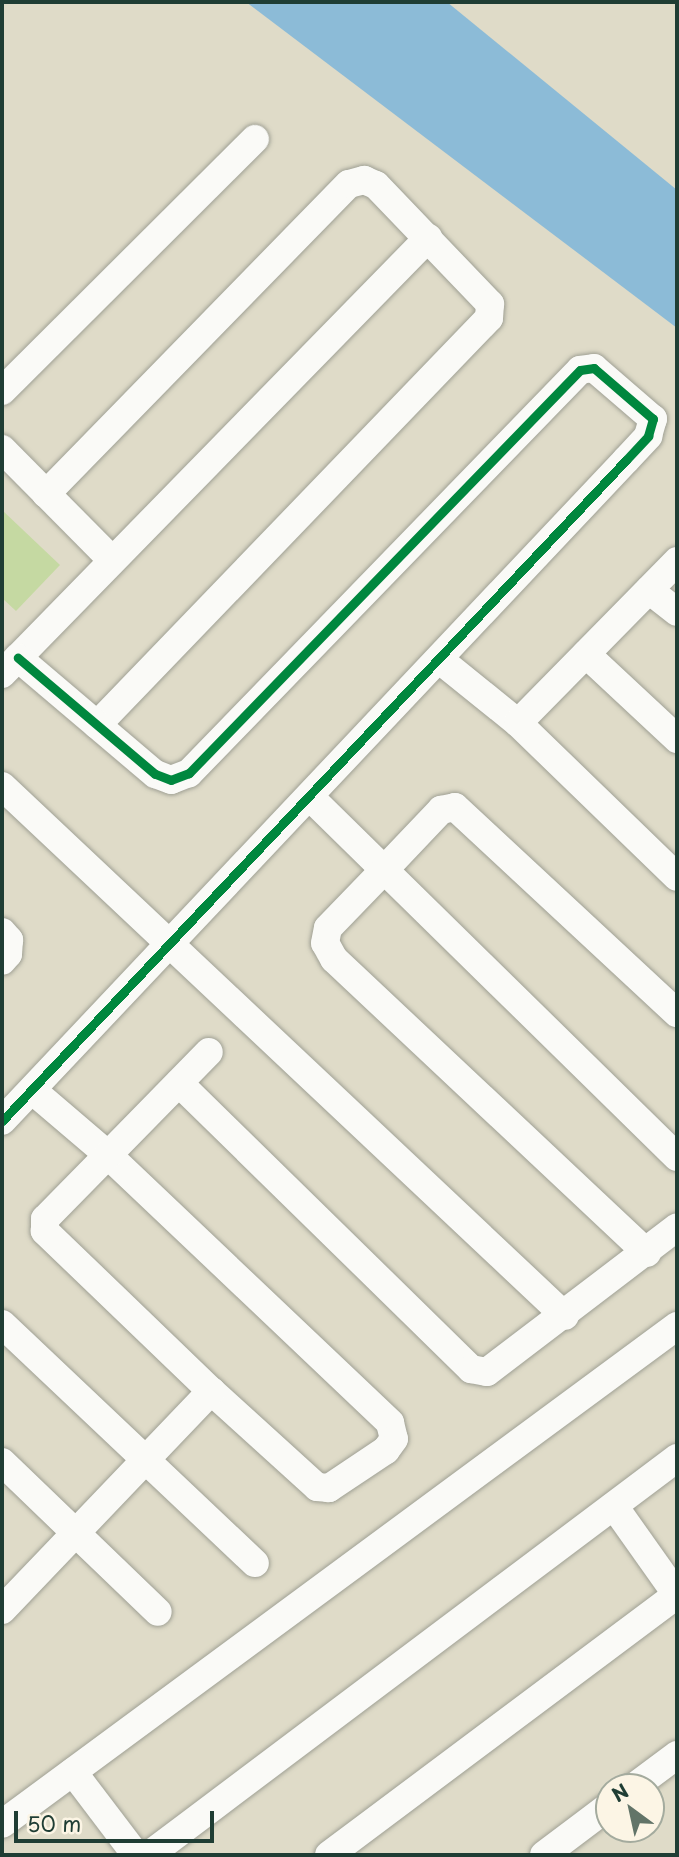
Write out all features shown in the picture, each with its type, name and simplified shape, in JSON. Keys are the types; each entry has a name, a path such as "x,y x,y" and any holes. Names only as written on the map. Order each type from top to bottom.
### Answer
{"street":[{"path":"2,391 255,139"},
{"path":"46,494 349,184 364,180 376,185 481,289 490,304 489,318 97,725"},
{"path":"5,1113 32,1090 440,660 648,436 653,419 594,368 580,370 189,773 171,780 155,774 97,725 10,666 110,558 428,238"},
{"path":"2,449 110,558"},
{"path":"518,723 677,561"},
{"path":"649,590 677,612"},
{"path":"586,654 677,739"},
{"path":"440,660 518,723 677,877"},
{"path":"2,786 171,942 565,1316"},
{"path":"310,797 677,1157"},
{"path":"647,1252 334,959 325,943 328,928 441,810 455,807 677,1013"},
{"path":"2,932 9,940 8,954 2,961"},
{"path":"32,1090 108,1155 390,1423 394,1439 329,1488 317,1487 211,1391 45,1231 46,1219 108,1155 209,1052"},
{"path":"179,1083 471,1368 487,1372 565,1316 677,1227"},
{"path":"2,1324 255,1563"},
{"path":"2,1824 677,1326"},
{"path":"4,1601 146,1461 211,1391"},
{"path":"149,1855 677,1458"},
{"path":"2,1462 158,1612"},
{"path":"329,1855 677,1595 614,1506"},
{"path":"653,1773 677,1755"},
{"path":"73,1772 136,1855"},
{"path":"544,1855 595,1817"}],"green space":[{"path":"2,510 60,565 16,611 2,598"}],"water":[{"path":"246,2 447,2 677,190 677,328"}],"cycle path":[{"path":"2,1121 626,460 648,436 653,419 594,368 580,370 189,773 171,780 155,774 18,658"}]}
